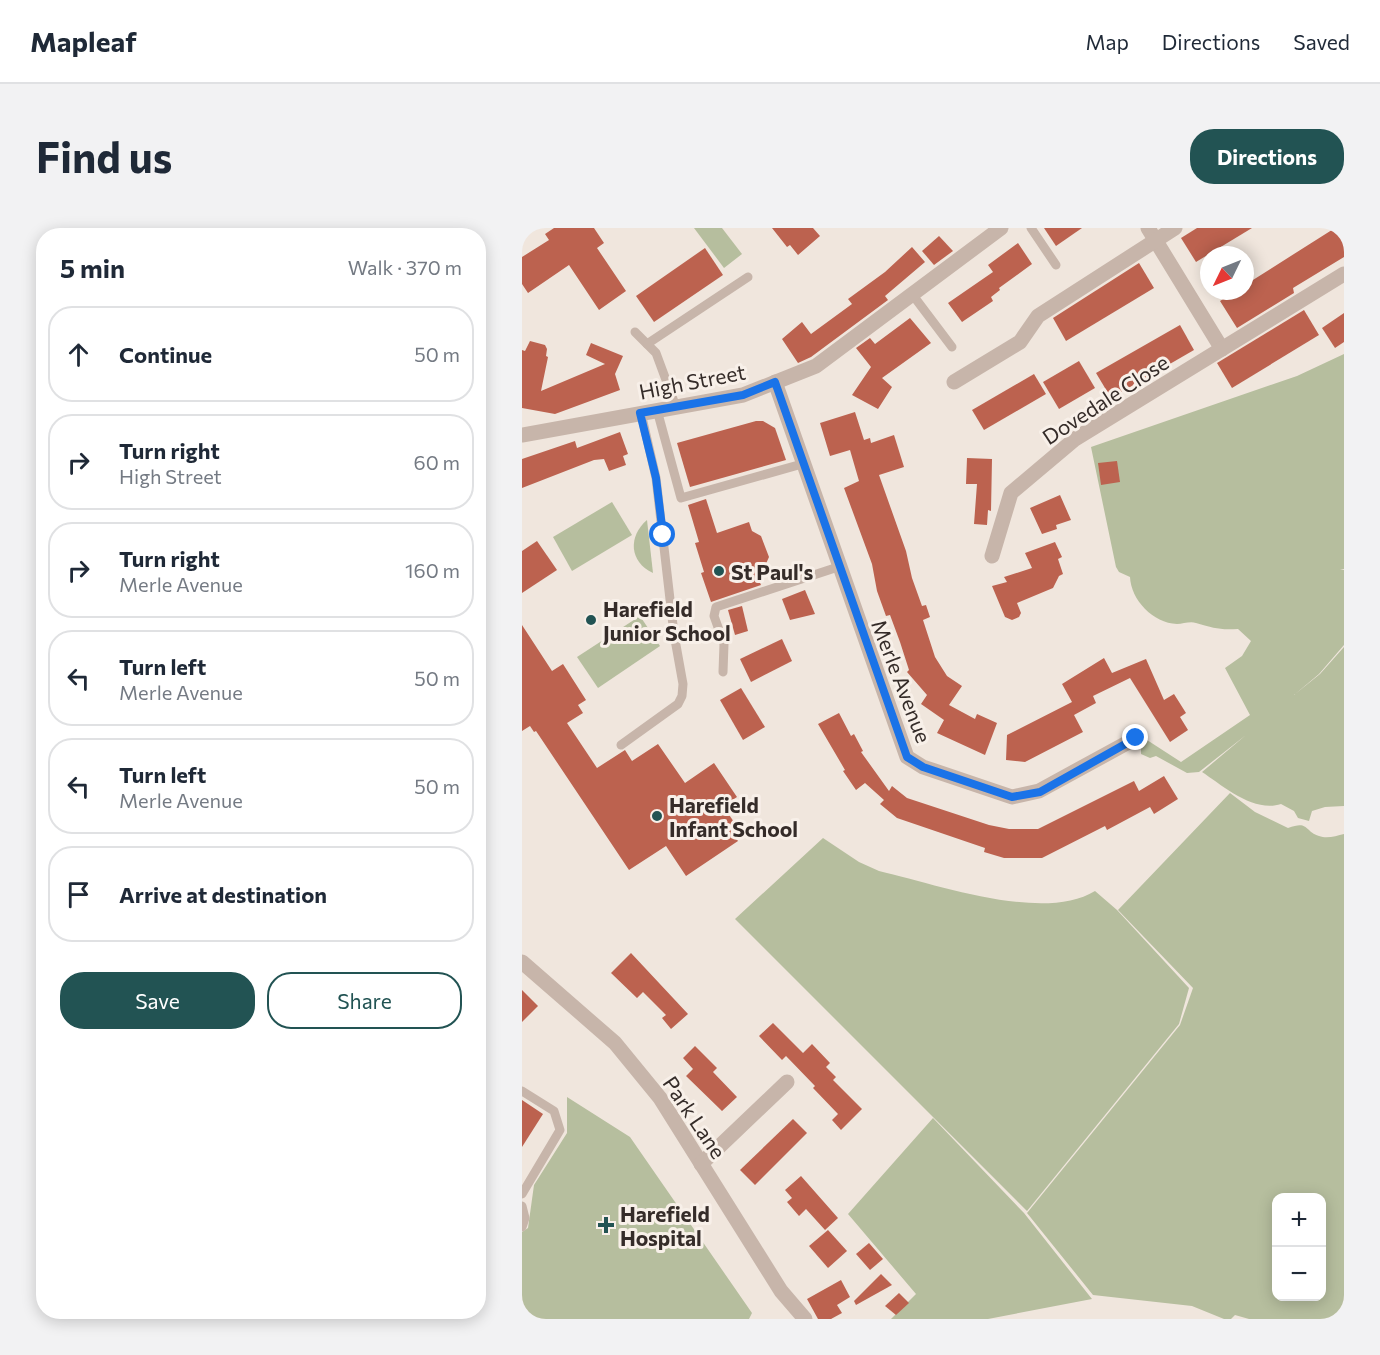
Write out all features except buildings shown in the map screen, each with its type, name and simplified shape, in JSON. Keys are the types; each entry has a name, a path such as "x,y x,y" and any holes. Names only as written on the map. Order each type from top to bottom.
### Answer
{"street":[{"name":"High Street","path":"522,435 743,395 816,366 1001,228"},
{"path":"954,382 1020,342 1038,316 1152,234 1175,228"},
{"path":"1152,234 1222,349"},
{"name":"Dovedale Close","path":"992,556 1011,493 1076,439 1344,274"},
{"name":"Merle Avenue","path":"775,382 902,748 914,762 1001,795 1012,797 1040,792 1136,738"},
{"name":"Park Lane","path":"522,962 615,1043 660,1098 781,1291 805,1319"},
{"path":"701,1164 787,1082"}],"lane":[{"path":"1031,228 1056,265"},
{"path":"646,344 748,277"},
{"path":"912,294 952,347"},
{"path":"635,332 656,353 676,407"},
{"path":"657,410 681,498 802,464"},
{"path":"621,745 678,704 682,696 683,684 674,634 656,478 640,413"},
{"path":"723,672 724,644 714,616 716,607 838,567"},
{"path":"522,1091 554,1111 560,1130 522,1194"},
{"path":"522,1206 525,1218 522,1227"}],"green space":[{"path":"694,228 722,228 742,254 724,268"},
{"path":"1344,354 1344,569 1340,569 1344,570 1344,645 1319,674 1294,695 1320,674 1344,647 1344,806 1325,807 1312,811 1309,821 1298,818 1294,811 1281,804 1260,805 1239,797 1202,772 1246,735 1199,772 1187,773 1156,756 1150,758 1141,754 1141,748 1147,740 1181,762 1250,715 1225,668 1242,656 1251,641 1238,629 1216,628 1194,622 1168,623 1152,615 1139,602 1131,586 1130,577 1119,572 1116,567 1091,447 1297,376"},
{"path":"612,502 632,535 572,571 553,537"},
{"path":"647,520 653,573 639,562 634,548 637,533"},
{"path":"640,616 660,646 598,688 577,657"},
{"path":"1230,793 1255,812 1288,828 1300,825 1314,834 1325,837 1344,834 1344,1319 1249,1319 1235,1315 1231,1319 1224,1319 1192,1306 1093,1295 1027,1213 1180,1025 1193,988 1118,910"},
{"path":"823,838 859,862 879,871 989,898 1047,903 1073,900 1095,891 1117,910 1189,988 1179,1024 1027,1211 735,919"},
{"name":"Harefield Hospital","path":"567,1097 630,1137 752,1313 749,1319 522,1319 522,1232 528,1228 534,1185 567,1133"},
{"path":"933,1118 1024,1213 1092,1299 988,1319 891,1319 916,1294 848,1214"}],"place":[{"name":"St Paul's","path":"719,571"},
{"name":"Harefield Junior School","path":"591,620"},
{"name":"Harefield Infant School","path":"657,816"},
{"name":"Harefield Hospital","path":"606,1225"}],"route":[{"path":"663,535 656,478 640,413 743,395 775,382 907,757 923,767 1001,795 1027,796 1040,792 1136,738"}]}
